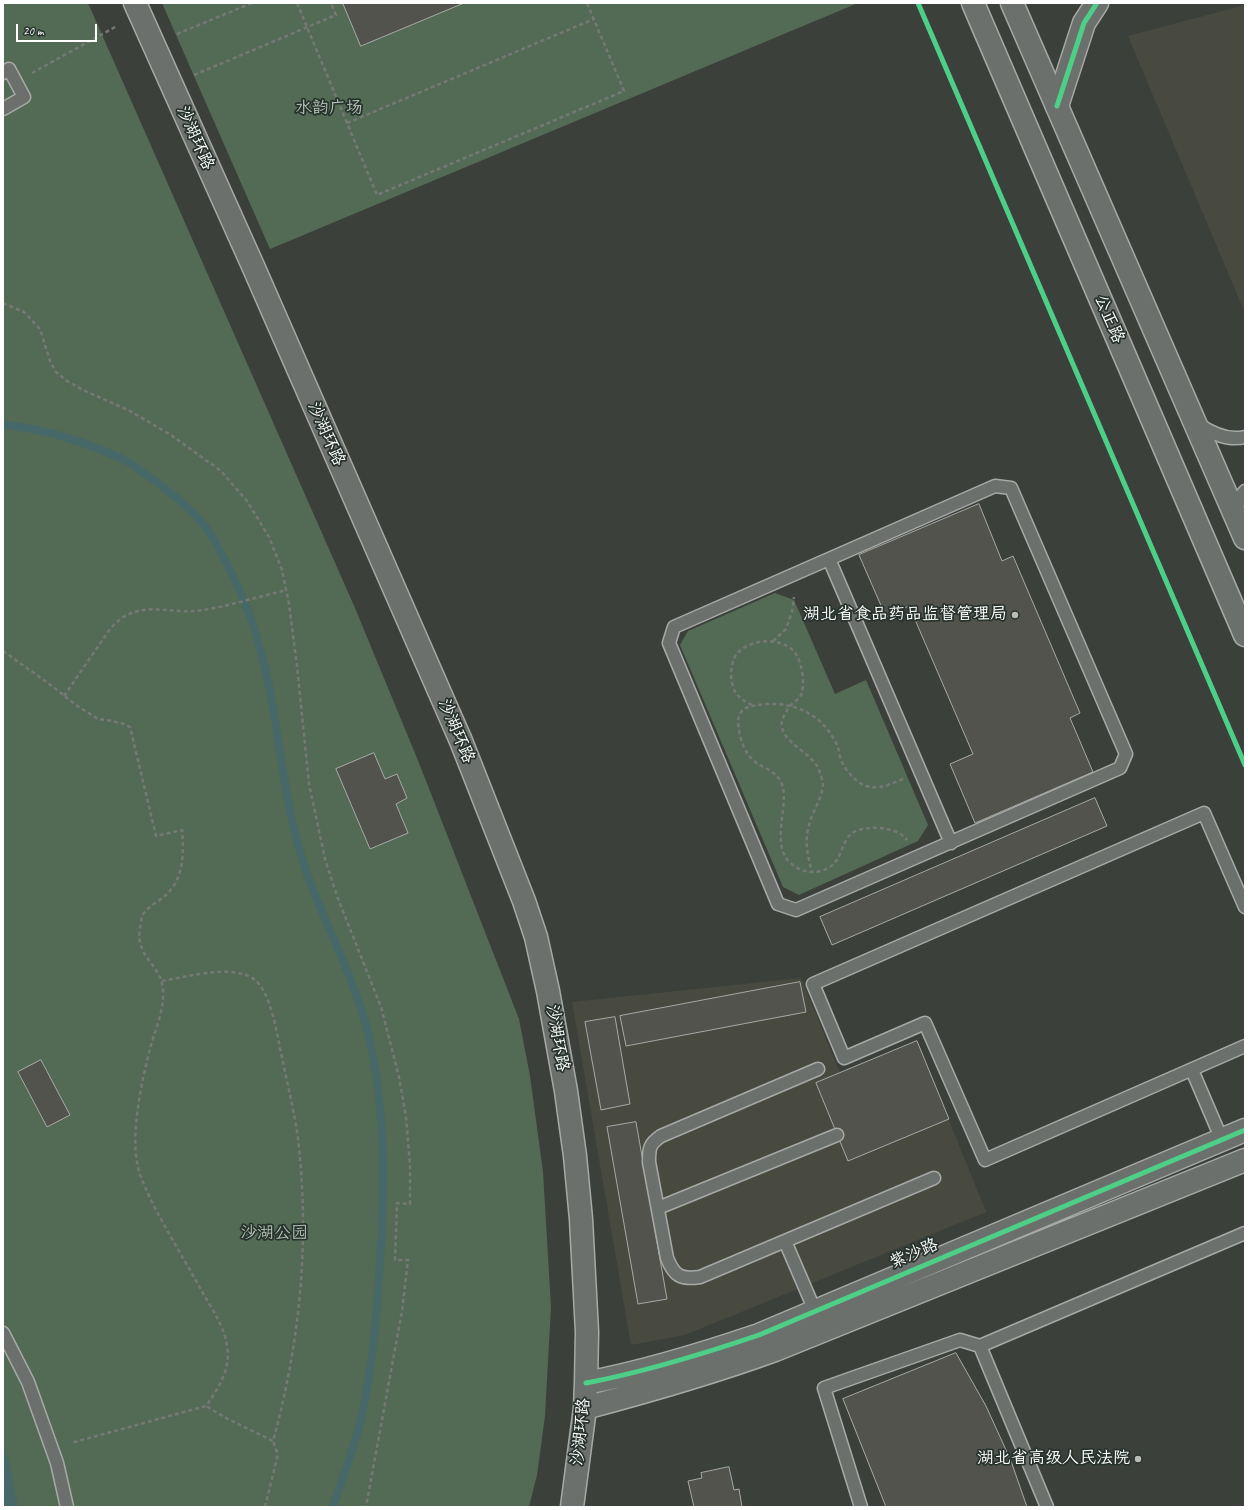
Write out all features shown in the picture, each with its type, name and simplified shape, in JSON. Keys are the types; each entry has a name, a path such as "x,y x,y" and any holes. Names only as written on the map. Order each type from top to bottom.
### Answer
{"main road":[{"name":"公正路","path":"972,3 1245,635"},
{"path":"1012,3 1245,538"},
{"path":"1057,106 1084,23 1097,3"},
{"name":"沙湖环路","path":"138,8 461,741 524,901 536,937 548,991 566,1092 575,1156 587,1332 585,1408 572,1507"},
{"name":"紫沙路","path":"586,1383 619,1377 716,1350 759,1334 1245,1130"},
{"path":"585,1408 671,1385 774,1350 1245,1160"}],"lane":[{"path":"3,73 9,70 24,97 3,109"},
{"path":"1193,421 1210,432 1226,437 1245,437"},
{"path":"995,486 1011,488 1126,754 1120,768 796,910 778,904 669,643 674,627 794,574 995,486"},
{"path":"1235,515 1240,497 1245,491"},
{"path":"829,559 951,843"},
{"path":"1245,907 1204,813 813,984 844,1058 925,1023 984,1160 1245,1046"},
{"path":"818,1069 661,1136 652,1142 649,1151 650,1162 671,1268 682,1278 689,1279 700,1277 934,1178"},
{"path":"1192,1070 1222,1140"},
{"path":"658,1208 837,1135"},
{"path":"861,1507 824,1388 960,1340 980,1346 1245,1233"},
{"path":"785,1241 815,1311"},
{"path":"3,1333 28,1382 57,1463 67,1507"},
{"path":"980,1346 1047,1507"}],"path":[{"path":"154,44 252,3"},
{"path":"297,3 376,195 624,91 587,3"},
{"path":"171,84 336,16 331,3"},
{"path":"16,82 138,8"},
{"path":"347,123 594,19"},
{"path":"3,303 24,312 40,329 50,361 56,372 66,381 130,410 171,435 221,470 247,501 269,537 282,570 287,590 297,666 309,784 324,859 381,1007 390,1038 406,1117 409,1151 410,1204 397,1204 395,1260 408,1260 402,1312 366,1507"},
{"path":"773,642 786,629 792,612 794,574"},
{"path":"64,696 110,629 128,614 158,608 201,611 287,590"},
{"path":"752,705 743,701 735,692 732,680 732,666 737,654 750,645 767,641 783,643 794,650 800,662 803,682 800,697 790,706 782,722 784,734 796,746 812,758 819,770 823,784 818,802 809,824 806,847 812,873"},
{"path":"3,652 98,719 112,720 130,727 156,836 182,830 182,861 179,873 167,894 142,916 139,937 140,947 162,981 163,1001 149,1051 136,1120 136,1160 141,1178 158,1214 219,1321 226,1341 227,1354 225,1371 217,1390 206,1406 52,1449"},
{"path":"917,858 904,836 889,829 869,828 852,834 844,845 838,860 827,868 812,873 798,869 784,855 781,835 784,794 780,780 769,770 756,763 746,752 739,735 738,717 742,709 752,705 780,704 798,708 813,716 827,727 837,744 841,760 849,773 860,783 873,788 885,786 920,771"},
{"path":"162,981 199,974 233,972 247,975 255,980 263,988 279,1045 292,1106 298,1139 304,1223 303,1264 292,1362 285,1399 273,1441 277,1452 277,1458 265,1507"},
{"path":"206,1406 226,1418 273,1441"}],"shaded area":[{"path":"1245,5 1245,313 1128,36"},
{"path":"801,978 840,1073 917,1041 986,1212 685,1335 631,1345 572,1002"}],"green space":[{"name":"沙湖公园","path":"3,3 88,3 355,608 419,763 519,1019 530,1076 543,1172 551,1307 545,1416 537,1475 529,1507 3,1507"},
{"name":"水韵广场","path":"162,3 858,3 270,249"},
{"path":"775,593 794,600 835,694 866,680 928,825 918,841 799,895 783,887 680,645 688,631"}],"water":[{"path":"3,1444 10,1465 18,1507 3,1507"}],"building":[{"path":"343,3 464,3 361,46"},
{"path":"979,504 1002,561 1013,556 1080,713 1070,718 1093,772 975,823 950,764 973,754 916,622 909,606 886,617 859,555"},
{"path":"374,753 385,779 397,774 407,798 396,804 408,833 370,849 336,769"},
{"path":"1095,798 1107,826 832,945 820,917"},
{"path":"800,982 806,1012 626,1046 620,1016"},
{"path":"615,1017 630,1104 601,1110 585,1022"},
{"path":"917,1041 949,1119 848,1161 816,1083"},
{"path":"41,1060 70,1115 47,1127 18,1072"},
{"path":"636,1122 667,1299 638,1304 607,1127"},
{"path":"956,1353 986,1406 1011,1461 1027,1507 886,1507 843,1399"},
{"path":"729,1467 734,1490 739,1489 742,1507 694,1507 688,1481 702,1478 701,1473"}],"waterway":[{"path":"3,425 56,434 94,447 134,465 168,491 192,511 211,536 238,588 253,624 264,662 272,700 292,822 311,885 350,977 366,1025 377,1079 380,1106 383,1188 375,1333 369,1378 360,1423 351,1455 333,1507"}],"cycle path":[{"path":"918,3 1245,765"},
{"path":"1057,106 1084,23 1097,3"},
{"path":"586,1383 630,1374 674,1362 759,1335 1245,1130"}],"place":[{"name":"湖北省食品药品监督管理局","path":"1015,615"},
{"name":"湖北省高级人民法院","path":"1138,1459"}]}
